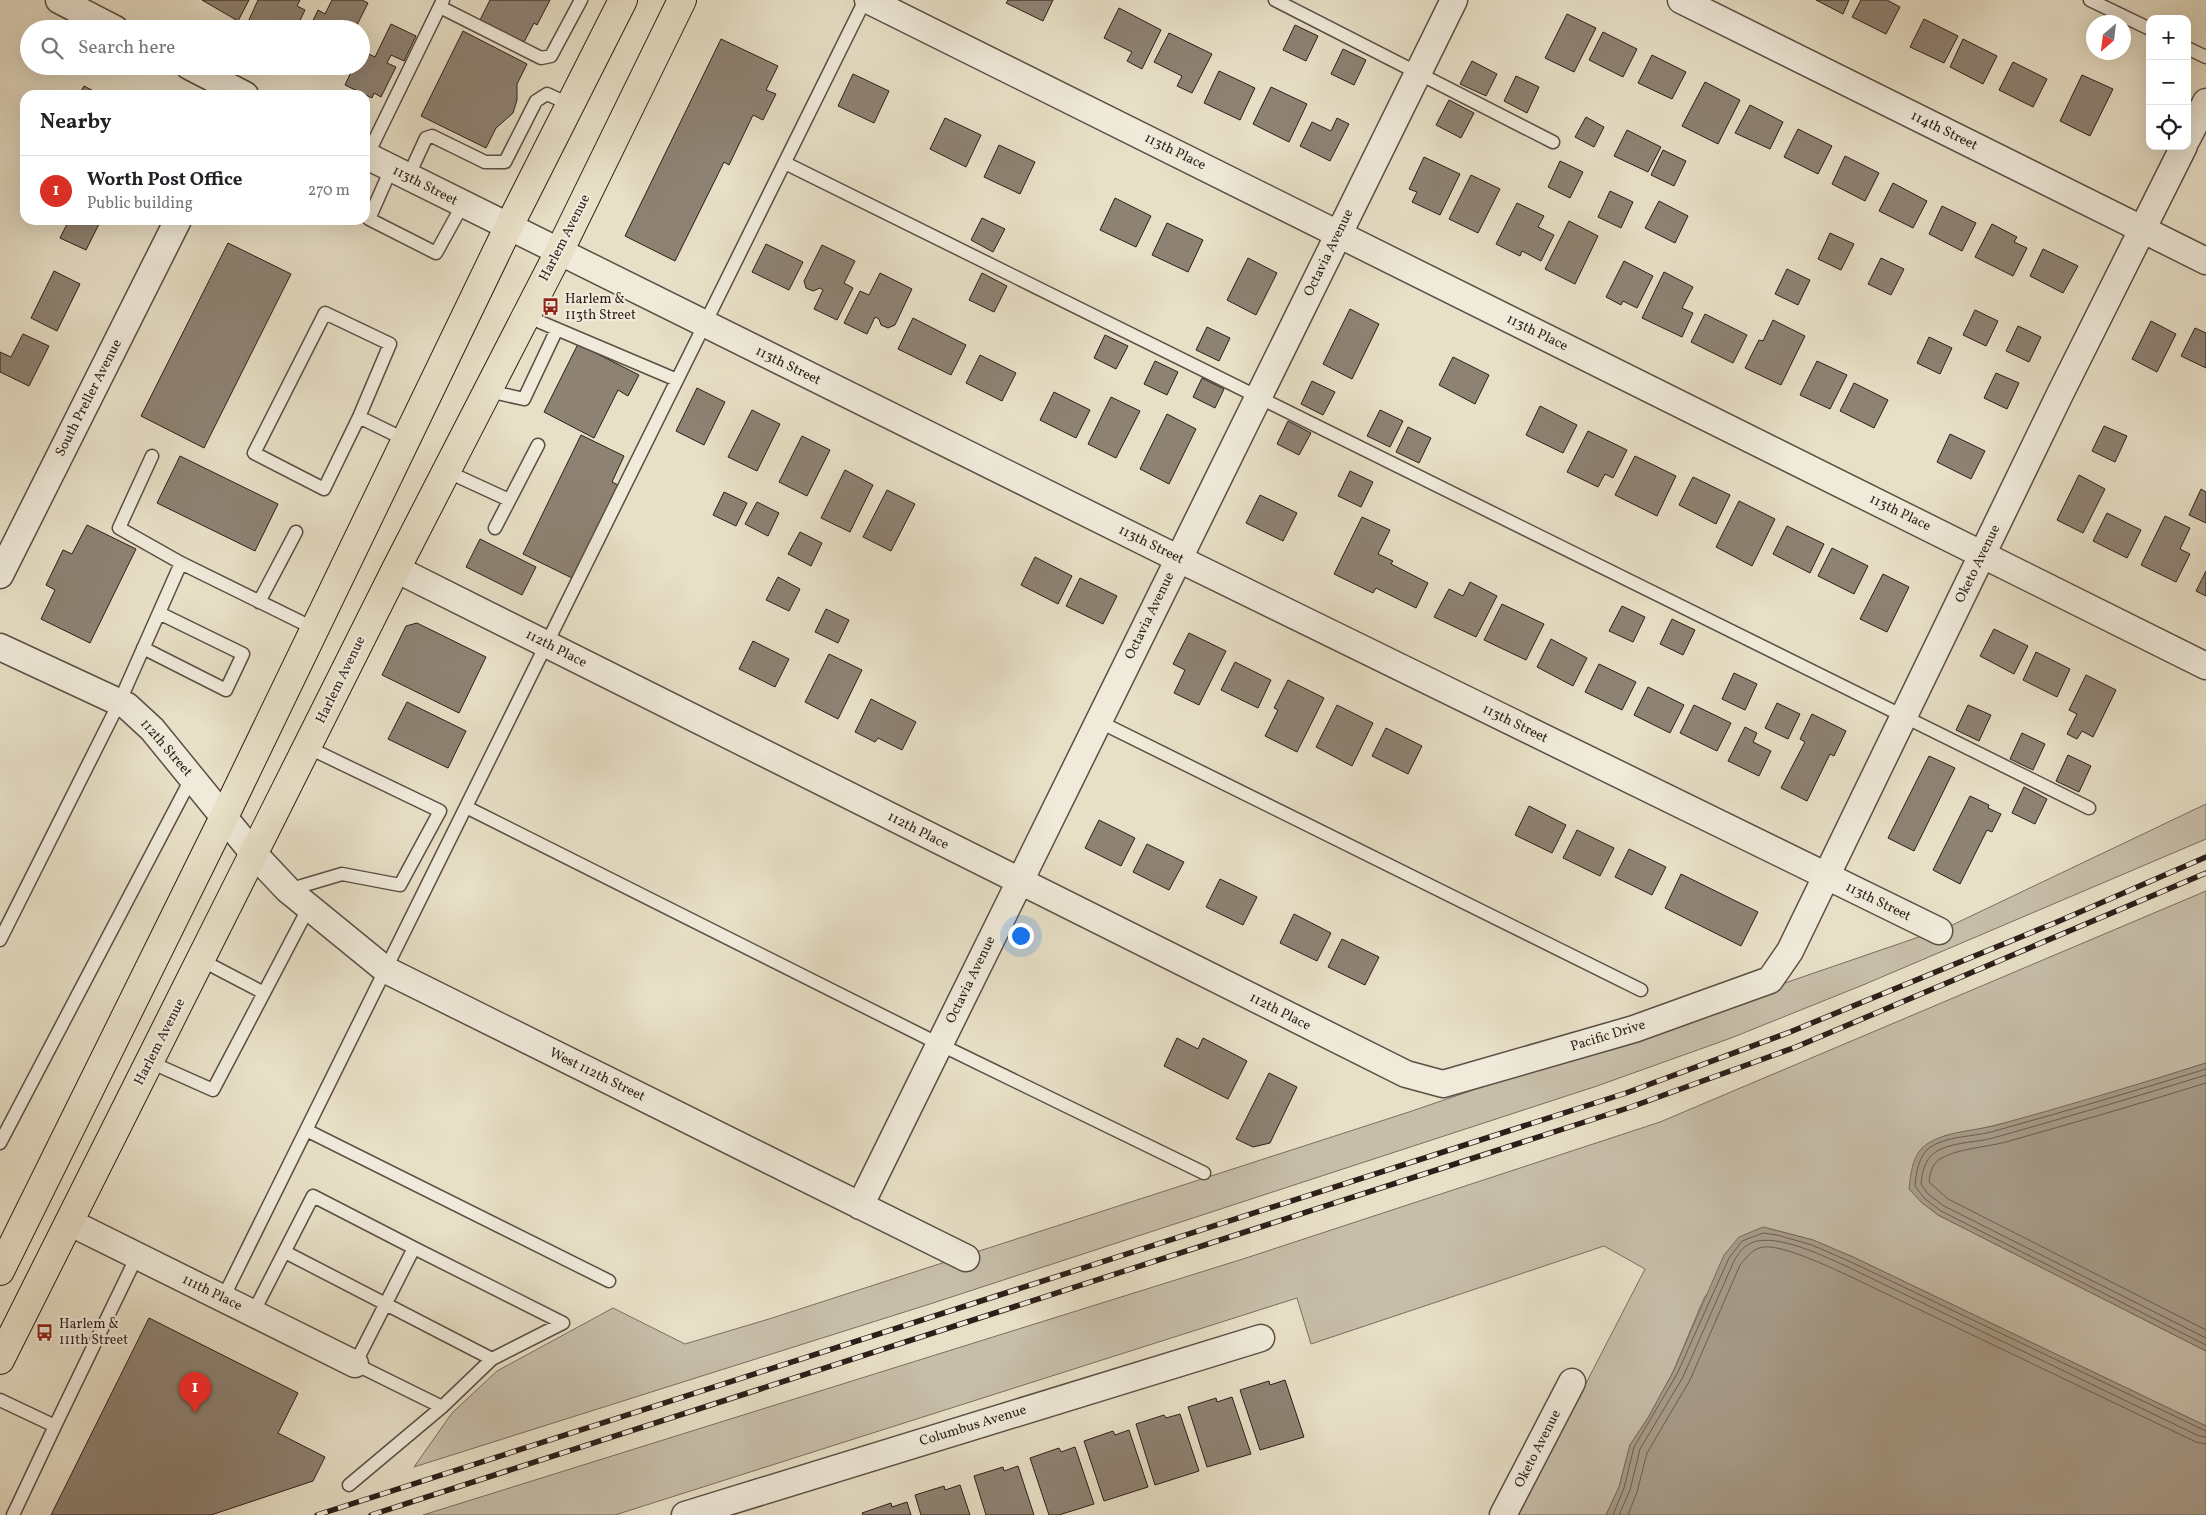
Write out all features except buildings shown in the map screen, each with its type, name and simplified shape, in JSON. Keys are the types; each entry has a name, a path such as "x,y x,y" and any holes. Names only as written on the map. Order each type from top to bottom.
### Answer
{"main road":[{"name":"Harlem Avenue","path":"0,1360 396,569 559,252 682,0"},
{"path":"0,1271 315,629 617,2"},
{"path":"34,1203 70,1222"}],"street":[{"path":"59,0 98,20"},
{"name":"113th Place","path":"867,0 2206,666"},
{"name":"Octavia Avenue","path":"860,1206 1454,0"},
{"name":"114th Street","path":"1681,0 2206,261"},
{"path":"206,75 234,90"},
{"path":"2191,131 2206,102"},
{"name":"Oketo Avenue","path":"1770,980 1790,951 2182,150"},
{"name":"113th Street","path":"370,158 1178,559 1939,931"},
{"name":"South Preller Avenue","path":"0,575 175,225"},
{"name":"112th Place","path":"396,569 1406,1074 1443,1084"},
{"name":"112th Street","path":"0,646 127,706 152,729 254,854"},
{"name":"West 112th Street","path":"254,854 288,890 386,970 966,1258"},
{"name":"Pacific Drive","path":"1443,1084 1634,1029 1770,980"},
{"name":"111th Place","path":"70,1222 355,1364"},
{"name":"Columbus Avenue","path":"689,1515 1261,1338"},
{"name":"Oketo Avenue","path":"1503,1515 1572,1382"}],"lane":[{"path":"370,148 442,3 540,58 551,56 581,0"},
{"path":"223,1298 867,0"},
{"path":"1275,0 1553,142"},
{"path":"2090,0 2146,27"},
{"path":"2191,50 2206,57"},
{"path":"370,218 426,138 432,136 485,162 505,162 536,101 547,94 569,104"},
{"path":"785,163 2089,808"},
{"path":"370,220 436,253 462,204"},
{"path":"325,313 390,344 358,417 324,489 254,453 325,313"},
{"path":"526,316 677,380"},
{"path":"488,390 524,399 557,329"},
{"path":"358,417 406,440"},
{"path":"495,528 538,445"},
{"path":"152,456 119,528 181,563 315,629"},
{"path":"446,471 509,500"},
{"path":"259,602 296,532"},
{"path":"0,940 119,702 181,563"},
{"path":"143,648 226,690 243,654 159,613"},
{"path":"1098,722 1641,990"},
{"path":"288,890 342,874 400,886 440,811 308,747"},
{"path":"0,1143 192,777"},
{"path":"466,807 939,1044 1204,1173"},
{"path":"150,1062 213,1090 309,907"},
{"path":"201,960 264,993"},
{"path":"306,1130 609,1281"},
{"path":"253,1313 314,1196 563,1323 492,1359 442,1407 348,1485"},
{"path":"414,1248 355,1364 442,1407"},
{"path":"285,1252 492,1359"},
{"path":"13,1515 137,1256"},
{"path":"0,1400 55,1426"}],"shaded area":[{"path":"2206,804 2206,839 1863,985 1731,1038 1597,1086 933,1303 414,1467 452,1413 497,1371 613,1308 685,1344 769,1319 1409,1112 1948,927"},
{"path":"2206,891 2206,1063 2043,1113 1944,1136 1921,1202 1938,1215 2206,1351 2206,1426 1853,1257 1813,1240 1763,1227 1704,1298 1673,1372 1648,1418 1630,1445 1619,1487 1606,1515 1518,1515 1645,1269 1604,1246 1311,1344 1297,1298 615,1515 423,1515 1246,1258 1660,1122"}],"water":[{"path":"2206,1063 2206,1351 1938,1215 1921,1202 1909,1189 1915,1158 1918,1153 1927,1144 1943,1136 2023,1118"},
{"path":"1763,1227 1813,1240 1853,1257 2206,1426 2206,1515 1606,1515 1619,1487 1630,1445 1648,1418 1673,1372 1724,1255 1739,1237"}],"railway":[{"path":"317,1515 1626,1093 1790,1032 2057,922 2206,857"},
{"path":"371,1515 1631,1107 1796,1047 2206,873"}],"place":[{"name":"Harlem & 113th Street","path":"551,307"},
{"name":"Harlem & 111th Street","path":"45,1332"},
{"name":"Worth Post Office","path":"195,1413"}]}
